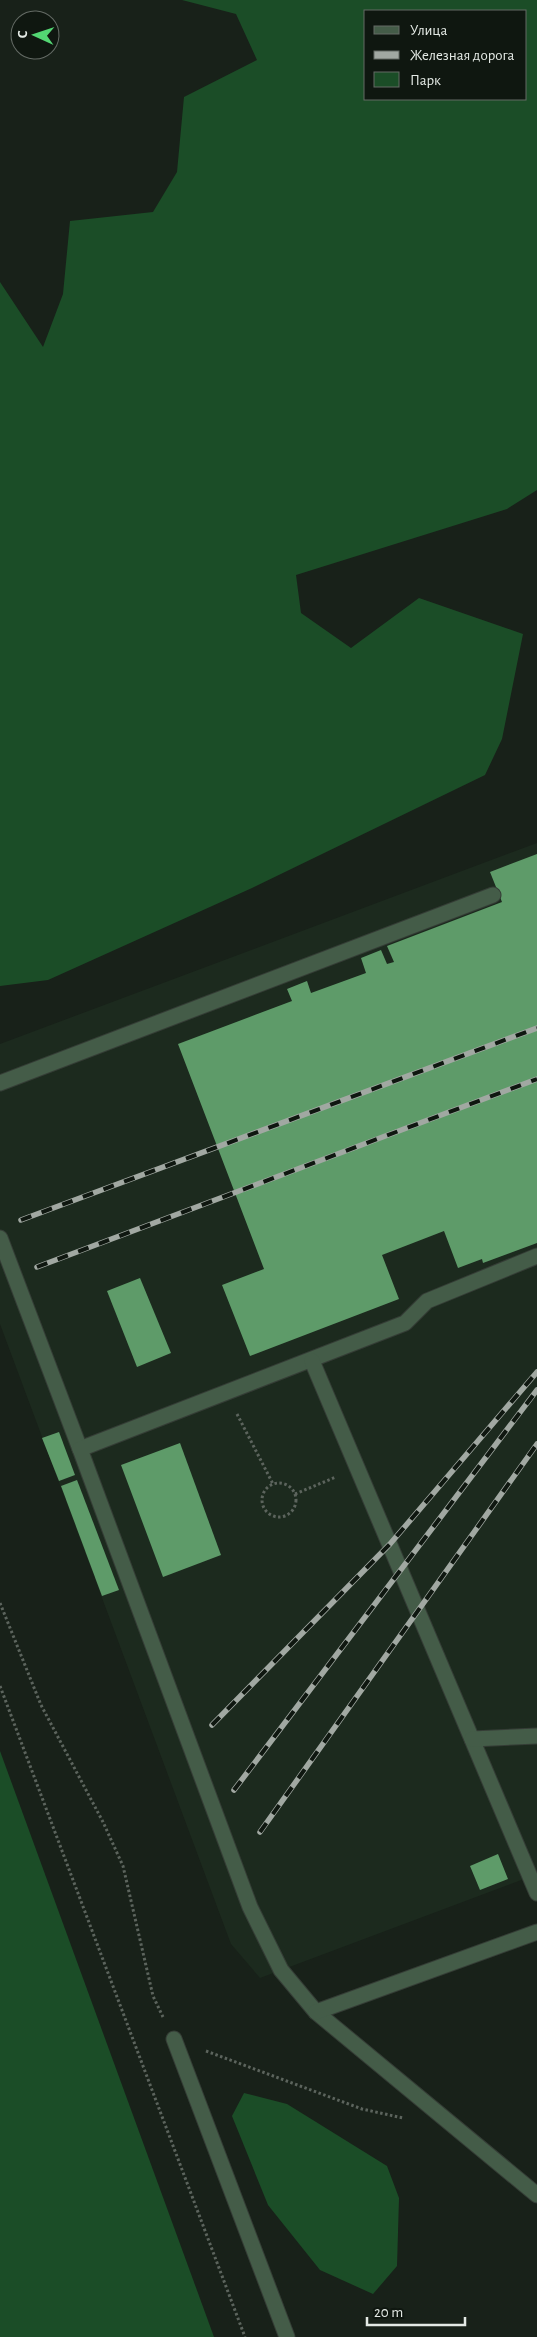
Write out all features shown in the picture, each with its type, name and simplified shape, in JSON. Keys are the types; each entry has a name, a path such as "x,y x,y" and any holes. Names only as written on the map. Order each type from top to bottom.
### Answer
{"lane":[{"path":"0,1083 493,895"},
{"path":"0,1238 250,1907 281,1970 316,2012 537,2195"},
{"path":"80,1449 312,1361 405,1323 427,1301 537,1256"},
{"path":"312,1361 537,1893"},
{"path":"472,1739 537,1736"},
{"path":"316,2012 537,1932"},
{"path":"174,2039 287,2337"}],"path":[{"path":"226,1393 273,1484"},
{"path":"295,1494 357,1469"},
{"path":"273,1484 287,1484 295,1494 296,1503 290,1513 280,1518 265,1509 262,1499 266,1489 273,1484"},
{"path":"0,1604 40,1704 123,1866 153,1996 174,2039 362,2109 411,2120"},
{"path":"0,1686 245,2337"}],"shaded area":[{"path":"537,843 537,1874 260,1978 231,1944 0,1324 0,1044"}],"green space":[{"path":"182,0 537,0 537,490 507,509 296,575 301,613 351,648 419,598 523,634 502,739 485,775 252,888 48,980 0,986 0,282 43,347 63,294 70,221 153,212 177,172 184,97 257,60 236,14"},
{"path":"0,1751 214,2337 0,2337"},
{"path":"244,2093 287,2104 387,2166 399,2198 397,2266 373,2294 320,2270 268,2205 232,2116"}],"building":[{"path":"537,854 537,1243 483,1263 482,1259 458,1268 444,1231 382,1255 399,1299 250,1356 222,1285 264,1269 178,1044 292,1001 287,989 307,981 311,993 366,973 361,958 381,950 387,964 394,962 387,946 502,902 490,872"},
{"path":"140,1278 171,1353 137,1367 107,1291"},
{"path":"59,1432 75,1475 59,1481 42,1438"},
{"path":"180,1443 221,1555 163,1577 121,1465"},
{"path":"77,1480 119,1590 102,1596 61,1486"},
{"path":"498,1854 508,1879 480,1890 470,1866"}],"railway":[{"path":"21,1220 537,1028"},
{"path":"37,1267 537,1079"},
{"path":"212,1725 390,1544 537,1372"},
{"path":"234,1790 537,1390"},
{"path":"260,1832 537,1444"}]}
